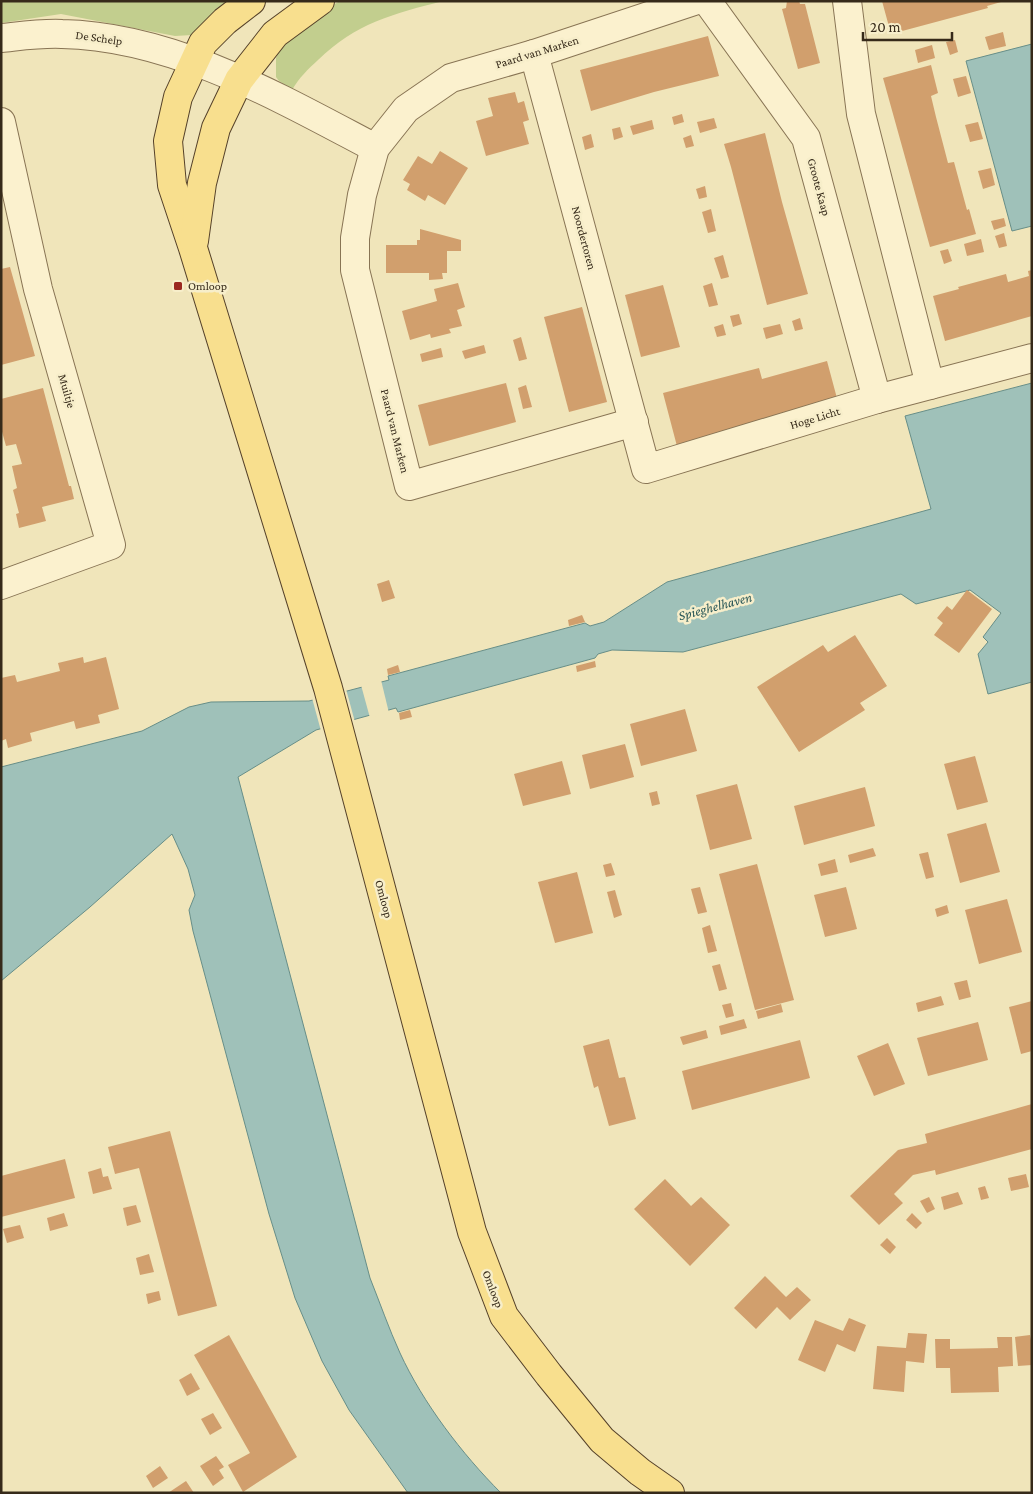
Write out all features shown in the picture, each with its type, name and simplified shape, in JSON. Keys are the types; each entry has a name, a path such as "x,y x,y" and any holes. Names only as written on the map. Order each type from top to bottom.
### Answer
{"main road":[{"name":"Omloop","path":"251,1 225,21 203,43 178,97 168,141 172,185 194,248 328,688 472,1232 504,1316 602,1440 640,1472 670,1493"},
{"name":"Omloop","path":"194,248 202,183 216,128 239,80 275,34 320,1"}],"street":[{"name":"Paard van Marken","path":"634,422 409,486 355,270 355,238 362,195 375,148 406,110 451,78 534,54 694,1"},
{"name":"Groote Kaap","path":"707,1 806,138 877,400"},
{"path":"847,1 861,114 930,385"},
{"name":"De Schelp","path":"1,38 62,34 101,37 145,46 194,61 239,80"},
{"name":"Noordertoren","path":"534,54 634,422"},
{"path":"239,80 291,104 375,148"},
{"name":"Muiltje","path":"1,122 38,289 111,545 1,584"},
{"name":"Hoge Licht","path":"634,422 646,469 877,400 1032,358"}],"green space":[{"path":"1,1 233,1 203,29 192,35 175,36 61,14 1,23"},
{"path":"340,1 443,1 408,10 361,28 332,47 311,67 292,90 276,77 276,58 281,44 326,9"}],"water":[{"path":"1032,44 1032,226 1012,231 966,61"},
{"name":"Spieghelhaven","path":"1032,383 1032,682 988,694 978,654 988,642 983,637 1001,613 970,590 916,604 901,594 683,652 612,650 598,654 595,658 398,712 396,708 316,730 238,777 370,1278 409,1372 444,1427 472,1462 501,1493 408,1493 349,1410 322,1361 295,1298 269,1214 193,931 189,910 195,895 188,869 172,834 90,907 1,981 1,767 142,731 189,707 211,702 309,701 389,680 388,676 585,623 590,626 604,622 667,582 931,509 905,416"}],"pier":[{"path":"381,680 389,713 370,718 361,685"},
{"path":"346,689 355,722 321,731 312,698"}],"building":[{"path":"787,1 799,1 800,4 805,4 820,63 798,69 782,9 786,8"},
{"path":"882,1 1001,2 987,6 988,8 891,34"},
{"path":"1003,32 1006,46 989,50 985,37"},
{"path":"708,36 719,76 654,92 591,111 580,70"},
{"path":"955,40 958,52 950,55 946,42"},
{"path":"932,45 935,58 918,63 915,50"},
{"path":"931,65 938,93 931,96 948,163 954,162 967,210 969,209 976,234 930,247 883,78"},
{"path":"966,76 971,93 958,97 953,79"},
{"path":"515,92 518,103 524,101 529,120 523,122 529,144 486,156 476,121 493,116 488,98"},
{"path":"682,114 684,122 674,125 672,117"},
{"path":"714,118 717,128 700,133 697,122"},
{"path":"652,120 654,129 633,135 630,126"},
{"path":"978,122 983,139 970,142 965,125"},
{"path":"620,127 623,137 614,140 612,129"},
{"path":"765,133 808,294 767,305 724,144"},
{"path":"591,134 594,147 585,150 582,137"},
{"path":"691,135 694,146 686,148 683,138"},
{"path":"440,151 468,168 445,205 428,195 425,201 407,190 410,184 403,180 418,156 432,164"},
{"path":"991,168 995,185 983,189 978,171"},
{"path":"705,186 707,197 699,199 696,189"},
{"path":"711,209 716,231 708,233 702,212"},
{"path":"1004,218 1006,226 994,230 991,221"},
{"path":"420,229 461,240 461,251 447,251 447,273 442,273 443,279 429,280 429,273 386,273 386,245 417,245 417,240 420,240"},
{"path":"1004,233 1007,246 999,248 995,236"},
{"path":"981,239 984,252 967,256 964,244"},
{"path":"948,249 952,261 944,264 940,251"},
{"path":"723,255 729,277 721,279 714,258"},
{"path":"10,267 35,356 1,365 1,269"},
{"path":"1032,270 1032,316 945,341 933,296 1006,274 1008,282 1029,276 1028,271"},
{"path":"458,283 465,307 457,310 462,326 449,329 451,333 431,338 430,334 410,340 402,311 437,301 434,289"},
{"path":"712,283 718,305 709,307 703,286"},
{"path":"663,285 680,347 641,357 625,295"},
{"path":"582,307 607,402 569,412 544,317"},
{"path":"739,314 742,324 733,327 730,316"},
{"path":"800,318 803,329 795,331 792,321"},
{"path":"723,324 726,335 717,337 714,327"},
{"path":"780,324 783,334 766,339 763,328"},
{"path":"521,337 527,359 519,361 513,340"},
{"path":"484,345 486,353 465,359 462,351"},
{"path":"441,348 443,357 422,362 420,354"},
{"path":"827,361 838,402 678,450 663,393 759,368 762,379"},
{"path":"506,383 516,422 429,446 418,405"},
{"path":"526,385 532,407 523,409 518,388"},
{"path":"43,388 74,499 42,507 46,521 19,528 16,514 19,513 13,490 17,488 12,466 22,464 16,444 6,446 1,428 1,399"},
{"path":"389,580 395,598 382,602 377,584"},
{"path":"967,590 992,609 959,653 934,635 943,623 937,618 947,606 952,610"},
{"path":"582,615 585,622 569,626 568,620"},
{"path":"855,635 887,686 860,703 865,710 799,752 757,687 823,645 828,652"},
{"path":"83,657 84,663 106,657 119,709 98,715 100,723 76,729 74,721 30,733 32,741 8,748 6,739 1,741 1,678 15,675 17,682 60,671 58,663"},
{"path":"595,661 596,667 577,672 576,666"},
{"path":"398,665 400,672 388,675 387,669"},
{"path":"685,709 697,751 641,766 630,724"},
{"path":"410,710 412,717 400,720 399,713"},
{"path":"625,744 634,777 590,789 582,755"},
{"path":"975,756 988,802 957,810 944,764"},
{"path":"562,761 571,794 523,806 514,774"},
{"path":"737,784 752,839 710,850 696,795"},
{"path":"865,787 875,826 804,845 794,806"},
{"path":"657,791 660,804 652,806 649,793"},
{"path":"986,823 1000,872 960,883 947,834"},
{"path":"873,848 876,856 850,863 848,855"},
{"path":"928,852 934,877 926,879 919,854"},
{"path":"835,859 838,872 821,876 818,864"},
{"path":"611,863 615,875 606,877 603,865"},
{"path":"757,864 794,1000 755,1010 719,874"},
{"path":"577,872 593,933 555,943 538,882"},
{"path":"700,887 707,912 698,914 691,889"},
{"path":"846,887 857,929 825,937 814,895"},
{"path":"615,890 622,915 614,918 607,892"},
{"path":"1007,899 1022,952 979,964 965,910"},
{"path":"947,905 949,913 937,917 935,909"},
{"path":"710,925 717,951 708,953 702,928"},
{"path":"720,964 727,989 719,991 712,966"},
{"path":"967,980 971,997 959,1000 954,983"},
{"path":"941,996 944,1005 918,1012 916,1003"},
{"path":"1032,1001 1032,1051 1021,1054 1009,1007"},
{"path":"731,1003 734,1016 726,1018 722,1005"},
{"path":"781,1004 783,1012 758,1019 756,1011"},
{"path":"744,1019 747,1028 721,1035 719,1026"},
{"path":"978,1022 988,1060 928,1076 917,1038"},
{"path":"706,1030 708,1038 683,1045 680,1037"},
{"path":"609,1039 619,1078 625,1077 636,1119 609,1126 598,1086 594,1088 583,1046"},
{"path":"800,1040 810,1078 692,1110 682,1071"},
{"path":"888,1043 905,1084 874,1096 857,1056"},
{"path":"1032,1104 1032,1149 936,1175 935,1170 913,1175 894,1194 903,1203 879,1225 850,1196 898,1150 927,1143 925,1134"},
{"path":"170,1131 217,1306 178,1316 139,1168 115,1174 108,1147"},
{"path":"65,1159 75,1198 1,1217 1,1176"},
{"path":"101,1168 103,1177 108,1176 112,1189 93,1194 88,1172"},
{"path":"1026,1174 1029,1187 1011,1191 1008,1178"},
{"path":"665,1179 691,1206 701,1197 730,1225 690,1266 634,1209"},
{"path":"985,1186 989,1198 981,1200 978,1188"},
{"path":"958,1192 963,1204 944,1210 941,1197"},
{"path":"929,1197 935,1209 927,1213 920,1201"},
{"path":"136,1205 141,1222 127,1226 123,1208"},
{"path":"64,1213 68,1226 50,1231 47,1218"},
{"path":"912,1213 922,1223 916,1229 906,1220"},
{"path":"20,1225 24,1238 7,1243 3,1229"},
{"path":"887,1238 896,1247 890,1254 880,1245"},
{"path":"149,1254 154,1272 140,1275 136,1258"},
{"path":"765,1276 786,1297 797,1287 811,1300 790,1320 777,1307 756,1329 734,1308"},
{"path":"159,1291 161,1300 148,1304 146,1294"},
{"path":"849,1318 866,1325 855,1352 837,1344 825,1372 798,1360 815,1320 843,1331"},
{"path":"908,1333 927,1334 924,1363 906,1361 904,1392 873,1389 877,1346 906,1348"},
{"path":"229,1335 297,1457 243,1492 228,1465 250,1453 194,1355"},
{"path":"1030,1335 1032,1365 1018,1366 1015,1337"},
{"path":"997,1337 1012,1337 1013,1366 998,1367 999,1392 951,1393 950,1368 936,1368 935,1339 950,1339 950,1349 998,1348"},
{"path":"191,1373 200,1389 187,1396 179,1380"},
{"path":"213,1413 222,1428 210,1435 201,1419"},
{"path":"216,1456 224,1467 219,1470 224,1478 213,1486 200,1466"},
{"path":"160,1466 168,1478 153,1488 146,1476"},
{"path":"186,1481 194,1493 168,1493"}],"place":[{"name":"Omloop","path":"178,286"}]}
